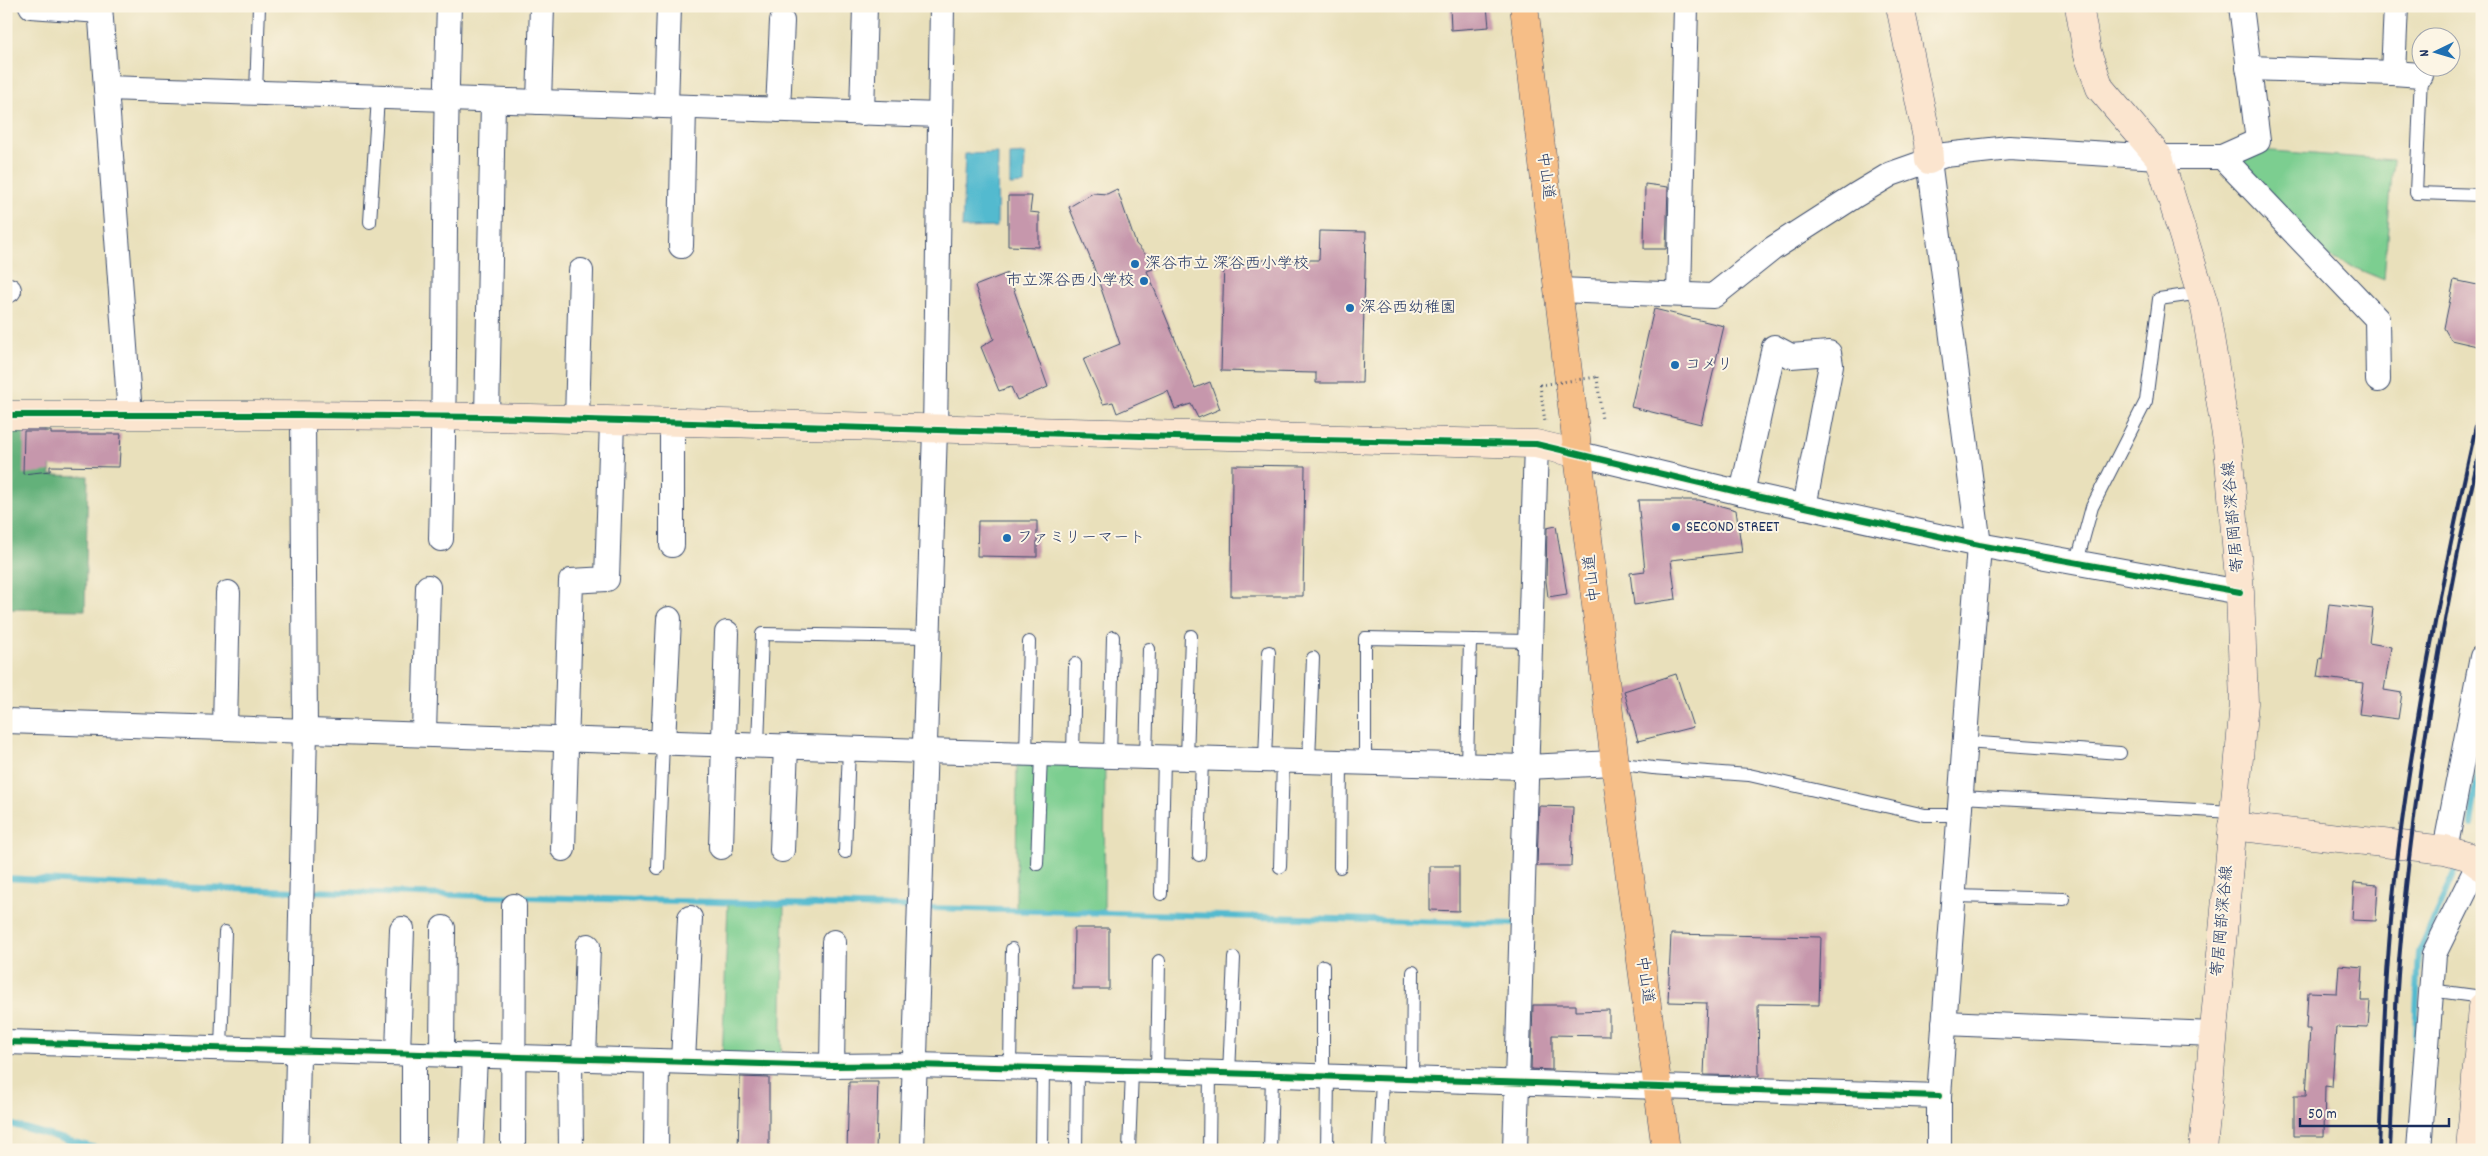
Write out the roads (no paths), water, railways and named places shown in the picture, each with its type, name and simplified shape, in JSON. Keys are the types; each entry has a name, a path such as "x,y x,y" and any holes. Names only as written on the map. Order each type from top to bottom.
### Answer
{"highway":[{"name":"中山道","path":"1524,6 1615,763 1666,1150"}],"street":[{"path":"31,6 100,9 130,415"},
{"path":"441,540 444,417 446,99 449,6"},
{"path":"540,102 542,6"},
{"path":"668,6 675,106 681,246"},
{"path":"862,112 865,6"},
{"path":"912,1150 935,430 942,6"},
{"path":"1679,294 1686,6"},
{"path":"1900,6 1928,143 1979,545 1939,1096 1938,1150"},
{"name":"寄居岡部深谷線","path":"2079,6 2087,52 2100,88 2159,157 2205,307 2228,447 2240,592 2244,703 2203,1150"},
{"path":"1559,290 1713,296 1772,249 1856,195 1891,174 1945,155 2009,148 2159,157 2222,157 2258,141 2241,6"},
{"path":"2393,73 2396,6"},
{"path":"778,110 782,21"},
{"path":"2248,68 2410,74"},
{"path":"106,88 940,115"},
{"path":"487,417 493,101"},
{"path":"2222,157 2377,319 2378,380"},
{"path":"577,420 581,271"},
{"path":"1742,493 1774,347 1790,356 1829,353 1831,365 1804,506"},
{"path":"6,415 487,417 935,430 1540,435 1578,454 1742,493 1979,545 2240,592"},
{"path":"296,1150 305,729 303,415"},
{"path":"563,849 571,581 607,580 612,421"},
{"path":"672,423 672,545"},
{"path":"1515,1150 1529,641 1540,435"},
{"path":"424,734 428,587"},
{"path":"225,727 228,593"},
{"path":"663,742 668,619"},
{"path":"721,847 727,633"},
{"path":"2445,850 2482,657"},
{"path":"6,721 1175,758 1526,767 1615,763"},
{"path":"782,850 786,746"},
{"path":"2233,819 2445,850 2467,856 2480,865 2434,954 2419,1150"},
{"path":"513,1150 514,906"},
{"path":"683,1061 690,918"},
{"path":"442,1054 443,928"},
{"path":"402,929 406,1053 414,1150"},
{"path":"832,1066 834,942"},
{"path":"571,1150 577,1058 588,946"},
{"path":"2470,1150 2482,1007"},
{"path":"1944,1023 2213,1034"},
{"path":"6,1042 832,1066 915,1065 1157,1071 1939,1096"},
{"path":"471,1150 474,1055"},
{"path":"656,1150 657,1061"}],"lane":[{"path":"256,92 259,6"},
{"path":"2421,78 2416,192 2482,195"},
{"path":"370,222 378,97"},
{"path":"2077,562 2092,508 2146,401 2159,299 2201,292"},
{"path":"758,745 762,634 928,637"},
{"path":"1161,894 1175,758 1191,636"},
{"path":"1110,756 1113,637"},
{"path":"1365,762 1366,638 1529,641"},
{"path":"1467,765 1470,640"},
{"path":"1030,642 1037,864"},
{"path":"1148,649 1199,855"},
{"path":"1269,652 1280,867"},
{"path":"1309,761 1313,658"},
{"path":"1073,755 1075,664"},
{"path":"658,868 663,742"},
{"path":"1965,742 2120,753"},
{"path":"845,852 849,748"},
{"path":"1340,867 1341,762"},
{"path":"1615,763 1749,775 1926,815 1960,806 2233,819"},
{"path":"1954,896 2064,899"},
{"path":"221,1048 224,932"},
{"path":"1010,1067 1012,949"},
{"path":"1209,1150 1234,958"},
{"path":"1157,1071 1159,961"},
{"path":"1323,966 1327,1150"},
{"path":"1412,1080 1413,972"},
{"path":"2430,990 2482,997"},
{"path":"1042,1150 1044,1068"},
{"path":"1076,1150 1078,1069"},
{"path":"1129,1150 1132,1071"},
{"path":"1270,1150 1272,1075"},
{"path":"1379,1150 1382,1078"}],"water":[{"path":"998,153 997,227 962,228 965,154"},
{"path":"1025,154 1024,184 1010,185 1010,155"}],"waterway":[{"path":"2471,825 2482,742"},
{"path":"2413,1076 2419,953 2456,868"},
{"path":"6,878 171,887 296,891"},
{"path":"306,891 1518,924"},
{"path":"6,1123 103,1150"}],"railway":[{"path":"2379,1150 2388,959 2399,845 2415,733 2435,621 2482,399"},
{"path":"2390,1150 2397,984 2412,830 2442,635 2482,441"}],"place":[{"name":"深谷市立 深谷西小学校","path":"1135,264"},
{"name":"市立深谷西小学校","path":"1144,281"},
{"name":"深谷西幼稚園","path":"1350,308"},
{"name":"コメリ","path":"1675,365"},
{"name":"SECOND STREET","path":"1676,527"},
{"name":"ファミリーマート","path":"1007,538"}]}
